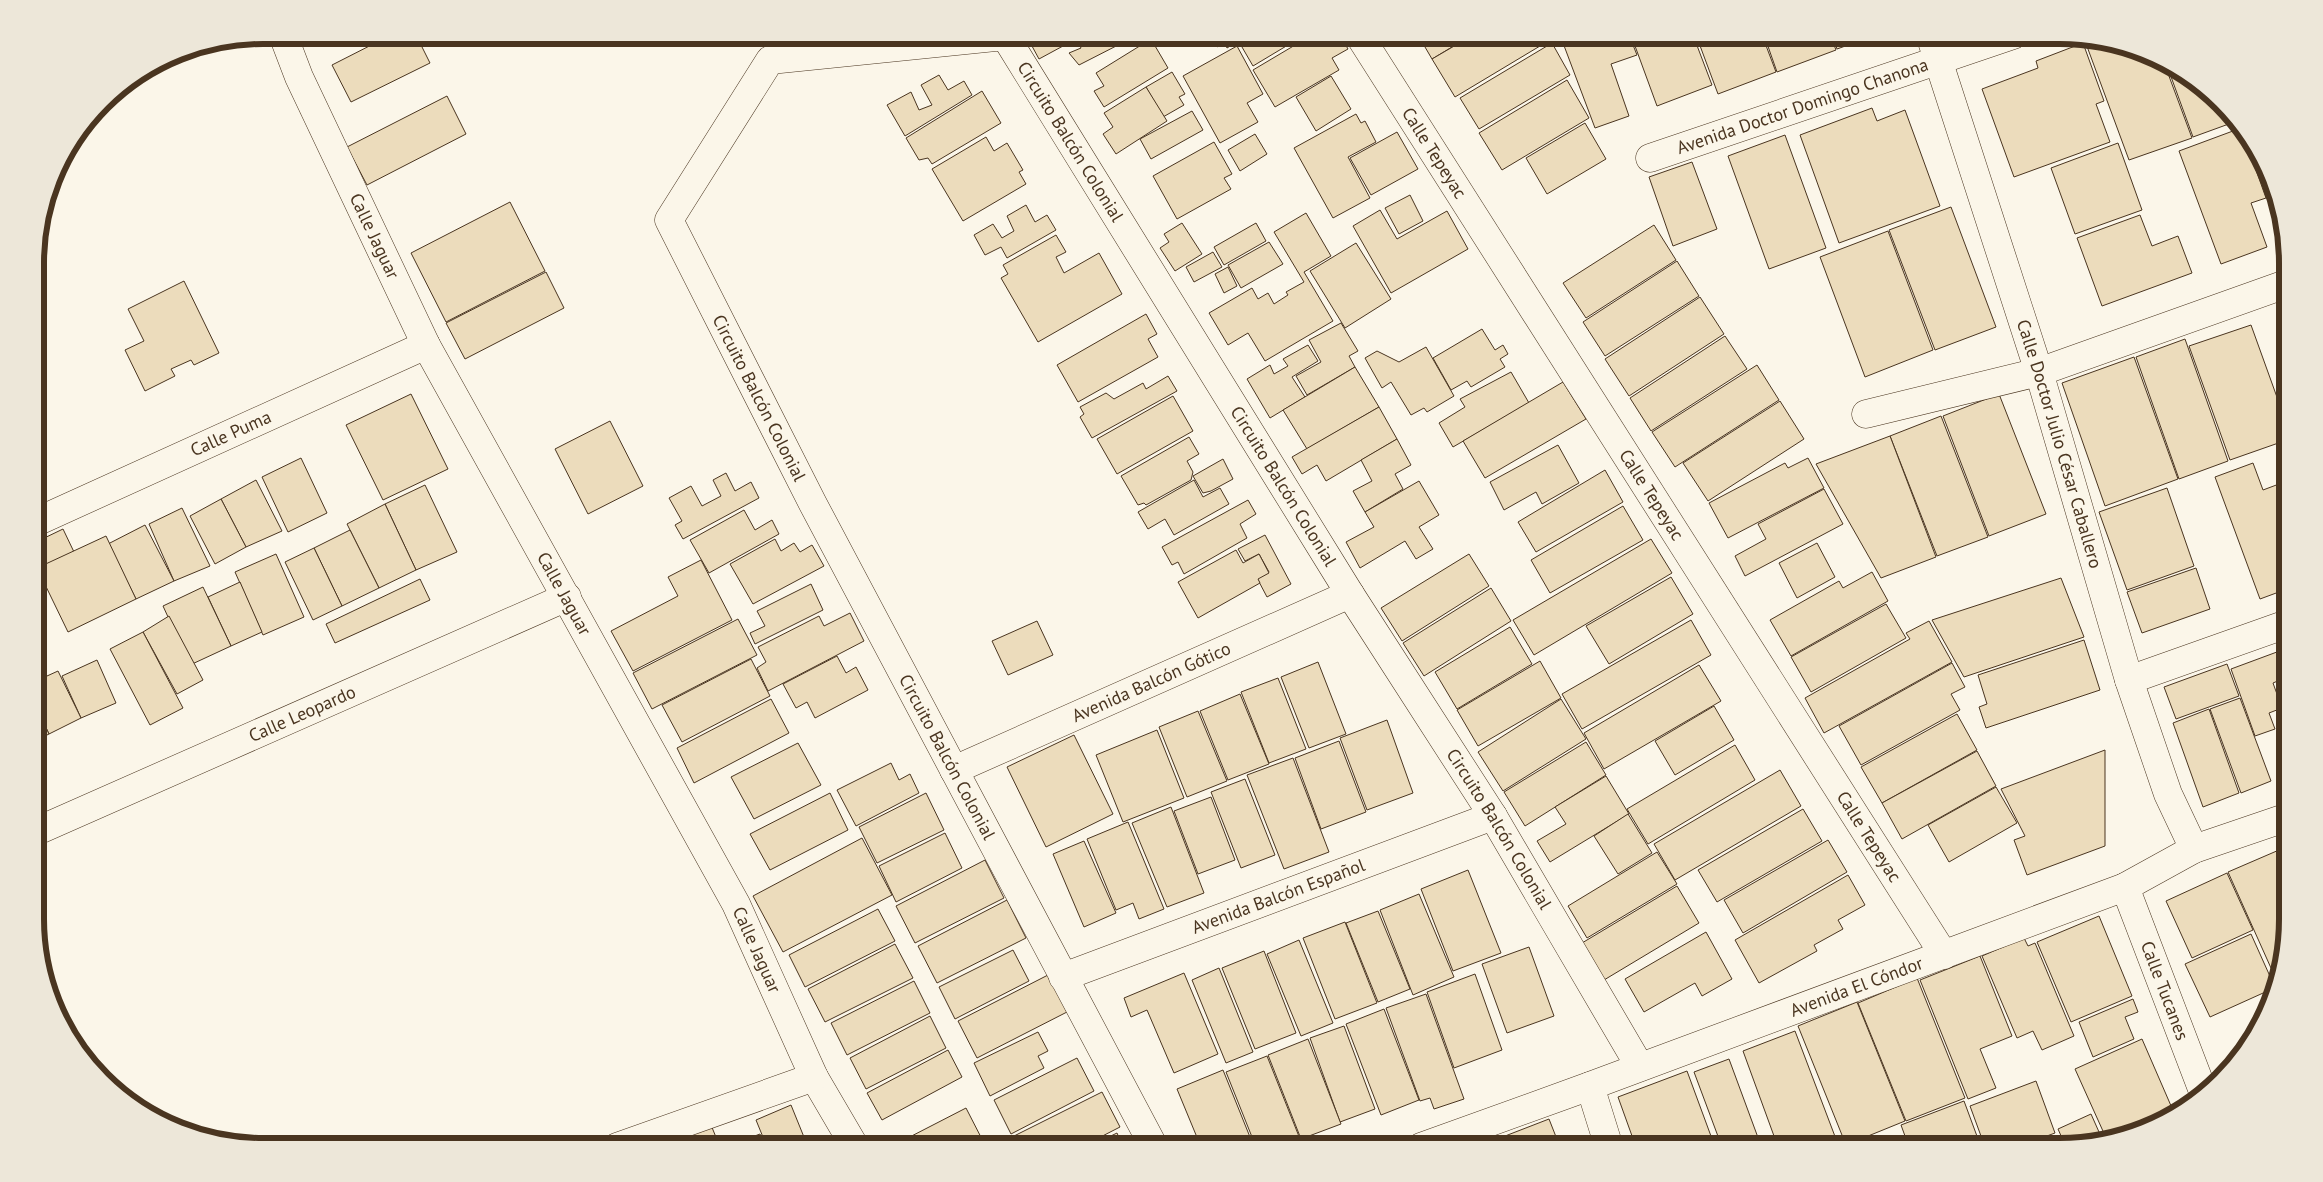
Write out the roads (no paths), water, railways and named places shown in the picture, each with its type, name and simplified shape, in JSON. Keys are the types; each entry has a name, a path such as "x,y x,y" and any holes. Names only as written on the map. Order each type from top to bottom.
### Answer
{"street":[{"name":"Calle Jaguar","path":"285,44 298,77 426,346 736,904 814,1078 850,1138"},
{"path":"770,60 776,44"},
{"name":"Circuito Balcón Colonial","path":"927,44 770,60 669,220 813,504 1149,1138"},
{"name":"Circuito Balcón Colonial","path":"1010,44 1350,594 1493,816 1640,1067"},
{"name":"Calle Tepeyac","path":"1365,44 1944,955"},
{"name":"Avenida Doctor Domingo Chanona","path":"1650,158 1934,47 1954,44"},
{"name":"Calle Doctor Julio César Caballero","path":"1934,47 2040,372 2129,680 2168,794 2194,849"},
{"path":"1866,414 2040,372 2279,287"},
{"name":"Calle Puma","path":"44,518 426,346"},
{"name":"Avenida Balcón Gótico","path":"954,770 1350,594"},
{"name":"Calle Leopardo","path":"44,828 567,597"},
{"path":"2129,680 2279,627"},
{"name":"Avenida Balcón Español","path":"1063,977 1493,816"},
{"name":"Avenida El Cóndor","path":"1446,1138 2125,887 2194,849 2279,819"},
{"name":"Calle Tucanes","path":"2125,887 2201,1087"},
{"path":"643,1138 814,1078"},
{"path":"1590,1086 1606,1138"}]}
